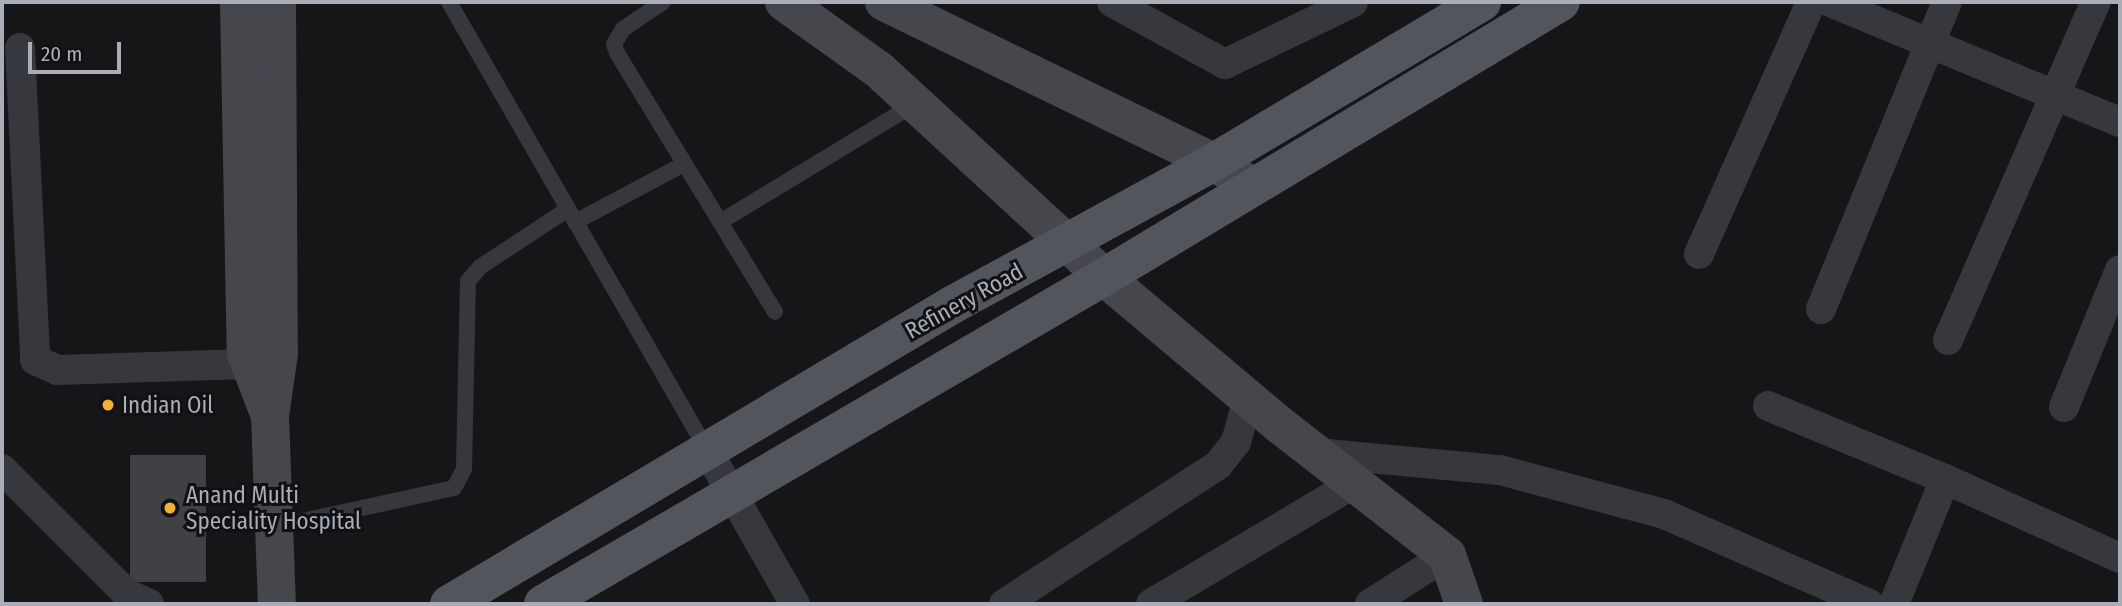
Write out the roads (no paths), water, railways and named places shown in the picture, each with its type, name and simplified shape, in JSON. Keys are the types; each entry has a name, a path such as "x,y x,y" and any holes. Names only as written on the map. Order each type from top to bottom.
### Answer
{"main road":[{"path":"543,604 730,492 1104,277 1561,2"},
{"name":"Refinery Road","path":"449,604 951,305 1067,245 1214,162 1467,6"}],"street":[{"path":"239,2 247,365 270,416"},
{"path":"277,2 279,353 270,416 277,604"},
{"path":"785,2 879,70 913,105 1104,277 1248,398 1447,555 1464,604"},
{"path":"884,2 1214,162 1253,187"},
{"path":"1112,2 1225,64 1353,2"},
{"path":"1699,254 1811,2"},
{"path":"1830,2 2120,122"},
{"path":"1821,309 1947,2"},
{"path":"1948,340 2096,2"},
{"path":"20,48 30,347 35,360 57,370 247,365"},
{"path":"2064,407 2120,270"},
{"path":"1004,604 1218,465 1236,442 1248,398"},
{"path":"1768,406 1945,479 2120,558"},
{"path":"707,450 795,604"},
{"path":"1316,453 1500,470 1651,511 1869,604"},
{"path":"2,469 15,495 127,594 149,604"},
{"path":"1894,604 1945,479"},
{"path":"1151,604 1355,483"},
{"path":"1370,604 1447,555"}],"lane":[{"path":"449,2 707,450"},
{"path":"663,2 623,29 614,44 775,312"},
{"path":"720,222 913,105"},
{"path":"275,527 454,488 464,469 468,281 480,267 571,215 684,164"}],"place":[{"name":"Indian Oil","path":"108,405"},
{"name":"Anand Multi Speciality Hospital","path":"170,508"}]}
